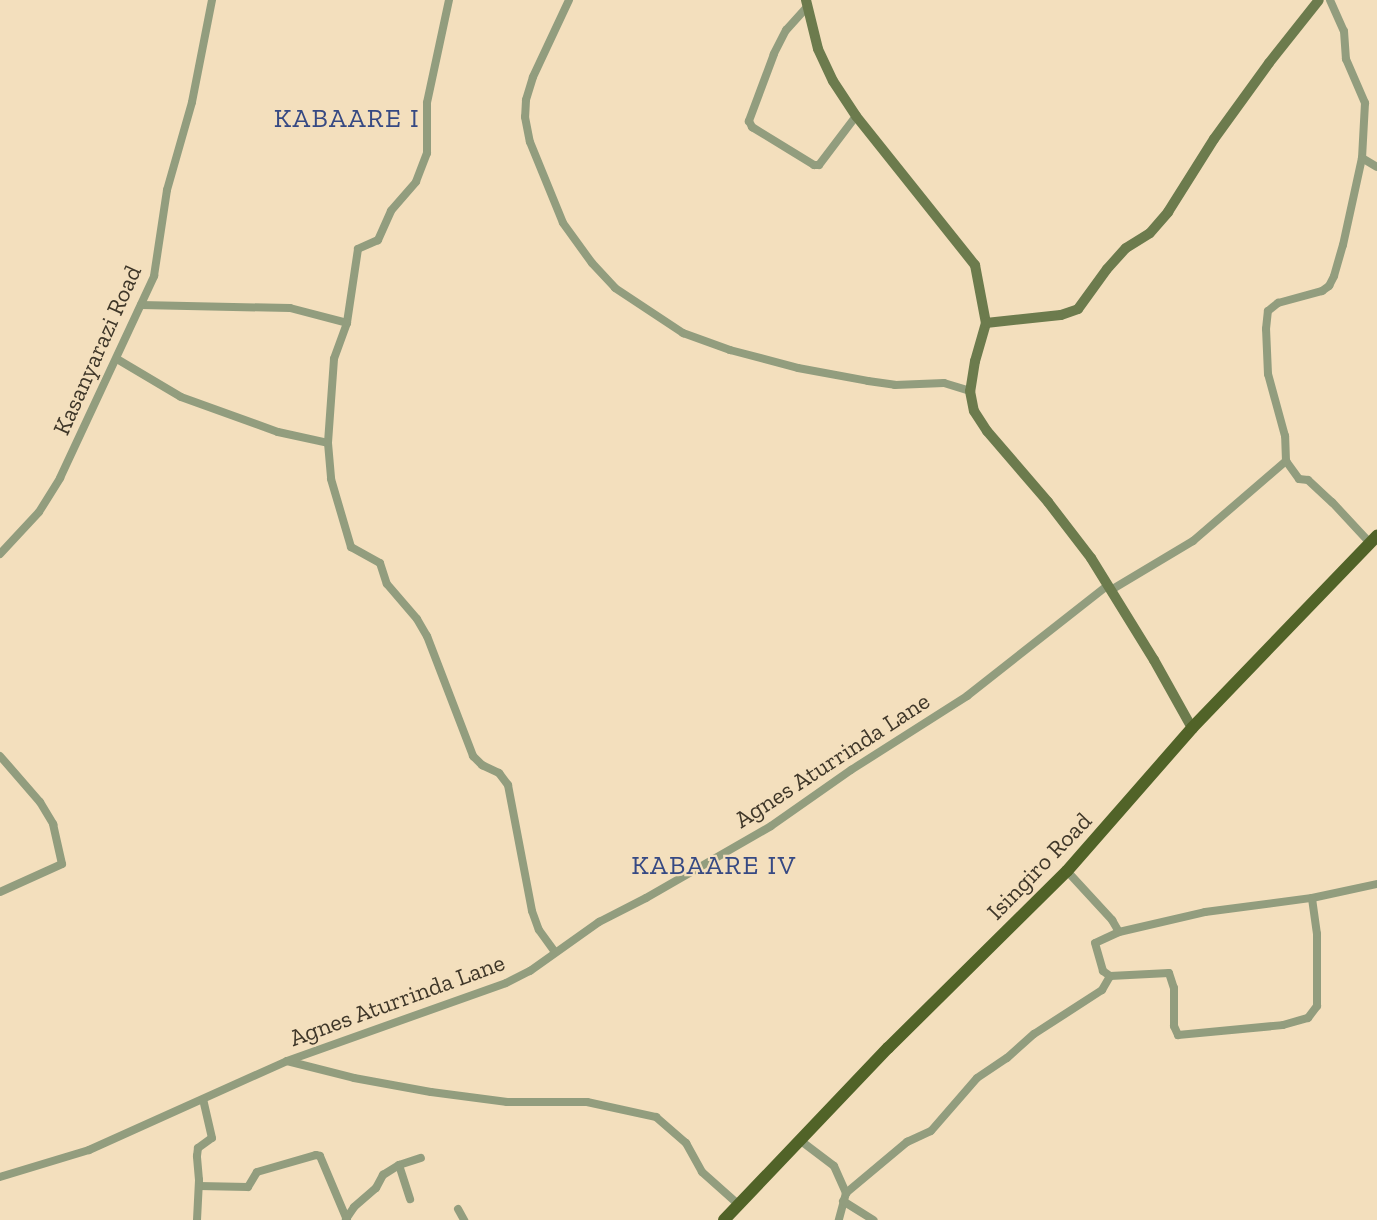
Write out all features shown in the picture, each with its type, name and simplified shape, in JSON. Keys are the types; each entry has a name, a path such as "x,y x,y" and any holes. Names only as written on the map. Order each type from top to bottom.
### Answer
{"main road":[{"name":"Isingiro Road","path":"724,1220 888,1048 1067,871 1192,728 1374,539"}],"street":[{"name":"Kasanyarazi Road","path":"0,554 27,527 48,499 117,359 154,276 167,190 192,102 212,0"},
{"path":"449,0 427,103 427,153 416,182 391,211 378,240 358,249 347,323 334,359 328,443 331,479 351,548 380,563 387,584 417,619 427,636 473,756 482,765 499,774 508,785 532,911 540,930 555,952"},
{"path":"569,0 533,77 526,100 525,117 530,142 563,223 592,263 615,288 683,333 729,350 798,368 868,381 895,385 944,383 970,391"},
{"path":"986,323 1061,315 1078,309 1107,269 1126,248 1150,232 1168,212 1214,139 1269,63 1319,0"},
{"path":"1330,0 1344,32 1346,59 1365,103 1362,158 1343,245 1329,286 1322,291 1278,303 1268,312 1266,329 1268,374 1285,436 1286,462 1299,479 1308,480 1374,539"},
{"path":"807,4 786,30 774,54 749,121 761,132 814,165 819,165 856,116"},
{"path":"807,4 818,49 833,81 856,116 975,265 986,323 975,361 970,391 974,411 987,432 1067,527 1109,587 1192,728"},
{"path":"1362,158 1377,167"},
{"path":"141,305 290,308 347,323"},
{"path":"117,359 181,397 278,432 328,443"},
{"name":"Agnes Aturrinda Lane","path":"0,1177 89,1150 287,1061 507,983 599,922 771,826 851,770 967,696 1109,587 1193,541 1286,462"},
{"path":"0,756 40,802 53,824 62,864 0,892"},
{"path":"1067,871 1112,920 1119,932"},
{"path":"1312,898 1317,934 1317,1006 1308,1018 1283,1025 1178,1035 1174,1026 1174,988 1169,973 1110,976 1103,971 1095,944 1119,932 1249,904 1312,898 1377,884"},
{"path":"839,1220 846,1193 907,1142 931,1131 977,1078 1007,1058 1034,1034 1102,990 1110,976"},
{"path":"287,1061 354,1078 432,1092 507,1102 587,1102 656,1118 686,1143 702,1172 739,1205"},
{"path":"197,1220 198,1148 212,1138 203,1100"},
{"path":"801,1141 834,1166 846,1193"},
{"path":"199,1186 248,1187 257,1172 316,1155 320,1156 346,1219"},
{"path":"346,1219 354,1208 376,1188 383,1175 399,1165 421,1158"},
{"path":"399,1165 410,1199"},
{"path":"843,1201 873,1220"},
{"path":"458,1209 464,1220"}],"district":[{"name":"KABAARE I","path":"347,119"},
{"name":"KABAARE IV","path":"714,866"}]}
